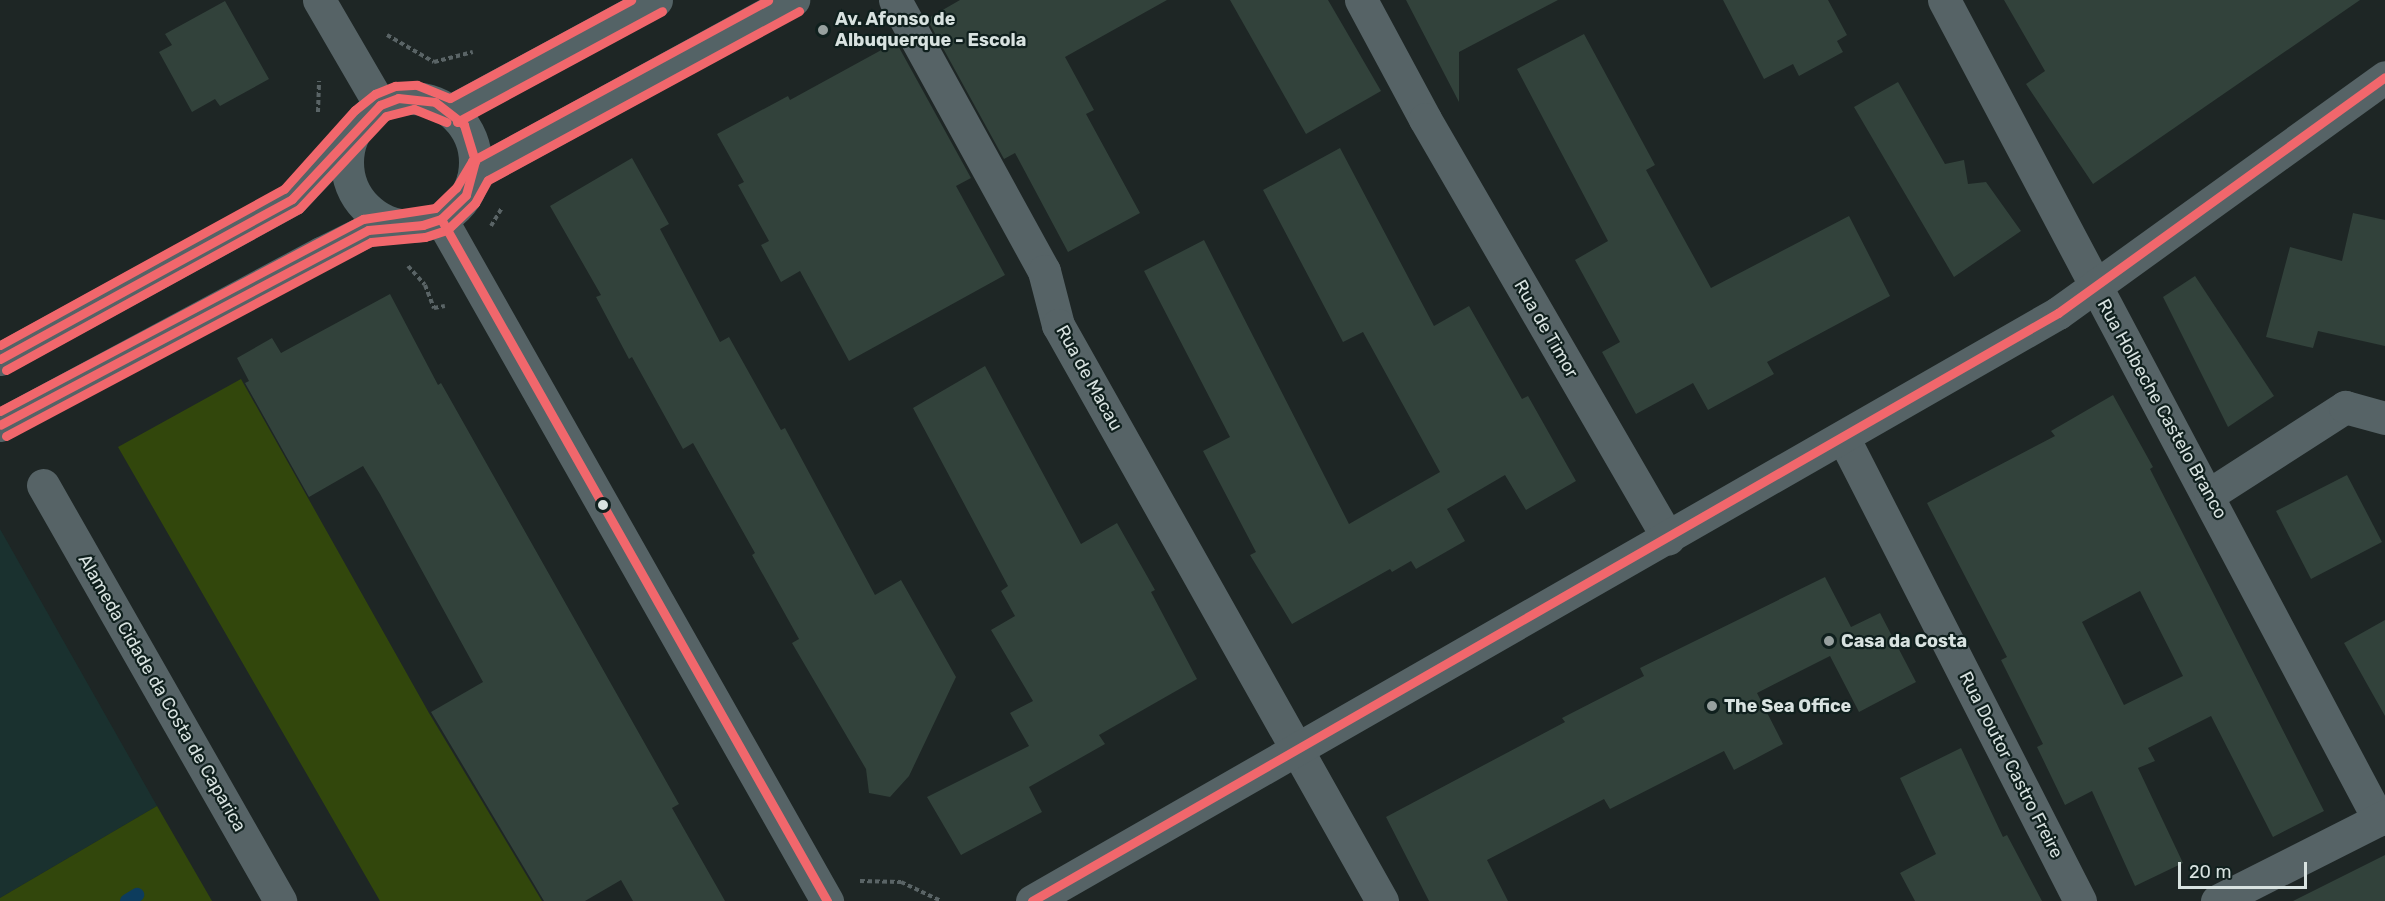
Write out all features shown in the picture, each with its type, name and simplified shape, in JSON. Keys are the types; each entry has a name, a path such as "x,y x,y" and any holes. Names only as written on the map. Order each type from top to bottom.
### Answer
{"main road":[{"path":"451,111 656,0"},
{"path":"0,424 368,230 403,225 423,225 441,219 466,195 479,171 794,0"},
{"path":"0,358 292,199 353,134 364,118 380,105 398,98 417,97 451,111 472,142 473,179"},
{"path":"353,134 347,174 354,193 367,209 383,220 403,225"}],"street":[{"path":"319,0 380,105"},
{"name":"Rua de Macau","path":"895,0 1044,271 1058,325 1382,901"},
{"name":"Rua de Timor","path":"1361,0 1425,119 1668,539"},
{"name":"Rua Holbeche Castelo Branco","path":"1944,0 2095,286 2210,494 2382,818"},
{"path":"1032,901 1668,539 2058,313 2385,77"},
{"path":"441,219 826,901"},
{"path":"2210,494 2344,407 2385,418"},
{"name":"Rua Doutor Castro Freire","path":"1843,437 2080,901"},
{"name":"Alameda Cidade da Costa de Caparica","path":"44,485 280,901"},
{"path":"2217,901 2382,818"}],"path":[{"path":"377,30 434,62 482,50"},
{"path":"316,123 321,100 319,77"},
{"path":"494,234 490,223 504,206"},
{"path":"396,265 407,264 425,285 434,308 450,306 443,297"}],"shaded area":[{"path":"0,529 157,806 0,898"}],"green space":[{"path":"241,379 429,713 542,901 380,901 118,447"},
{"path":"157,806 212,901 0,901 0,898"}],"building":[{"path":"960,0 1167,0 1065,57 1094,110 1086,114 1140,213 1068,252 1015,153 1004,159 927,19"},
{"path":"1230,0 1328,0 1381,91 1306,134"},
{"path":"1406,0 1558,0 1459,52 1459,102"},
{"path":"1723,0 1828,0 1847,35 1837,41 1843,52 1799,76 1793,64 1764,79"},
{"path":"2004,0 2360,0 2093,184 2026,84 2045,71"},
{"path":"225,1 269,79 220,106 215,99 192,112 159,52 172,45 165,34"},
{"path":"1584,34 1655,165 1646,170 1711,288 1849,216 1890,296 1767,362 1774,374 1708,410 1693,383 1636,414 1602,352 1620,342 1575,260 1608,241 1517,69"},
{"path":"896,42 971,178 956,186 1005,275 849,361 800,271 781,282 761,245 769,241 738,185 744,182 717,134 788,96 790,100"},
{"path":"1898,82 1945,164 1964,160 1968,184 1986,182 2021,231 1954,277 1854,107"},
{"path":"1340,148 1434,326 1469,306 1522,399 1528,396 1576,481 1526,510 1505,475 1447,509 1465,541 1416,569 1411,561 1392,572 1390,569 1292,624 1250,555 1256,552 1203,451 1230,437 1144,271 1204,240 1349,524 1440,472 1363,332 1343,342 1263,190"},
{"path":"632,158 669,224 660,229 720,342 729,337 781,430 785,428 875,595 901,580 956,677 909,776 890,797 869,793 866,769 792,643 799,639 752,555 755,553 693,443 683,449 632,357 629,359 596,297 601,295 550,206"},
{"path":"2353,213 2385,220 2385,346 2318,331 2313,348 2266,337 2290,247 2342,261"},
{"path":"2195,276 2274,396 2228,427 2163,297"},
{"path":"390,294 438,385 441,383 679,804 672,808 725,901 633,901 621,880 585,901 544,901 431,712 483,682 380,494 363,466 309,497 245,383 249,381 237,358 272,338 281,353"},
{"path":"985,366 1081,544 1117,523 1155,590 1151,592 1197,679 1099,735 1105,744 1029,787 1042,812 961,855 927,797 1029,746 1010,713 1033,701 991,630 1015,616 1001,591 1008,586 913,408"},
{"path":"2113,395 2153,467 2150,469 2324,811 2273,837 2211,716 2148,748 2155,761 2138,768 2183,863 2135,886 2092,791 2065,805 2037,747 2043,744 2001,660 2007,657 1927,503 2055,436 2051,431","holes":["2140,591 2183,676 2124,705 2082,622"]},
{"path":"2347,475 2382,542 2311,579 2276,511"},
{"path":"1825,577 1851,627 1880,613 1916,682 1859,712 1830,656 1757,693 1783,744 1734,770 1724,751 1610,809 1604,799 1487,860 1508,901 1429,901 1386,817 1565,722 1562,718 1644,676 1640,668"},
{"path":"2385,620 2385,716 2344,643"},
{"path":"1961,748 2003,837 2007,835 2042,901 1915,901 1900,873 1936,854 1900,778"},
{"path":"2385,855 2385,901 2293,901"}],"waterway":[{"path":"127,901 137,895"}],"transit line":[{"path":"0,345 284,189 355,110 375,94 395,86 417,85 450,98 631,0"},
{"path":"0,411 363,219 435,208 456,188 472,161 768,0"},
{"path":"457,122 662,11"},
{"path":"6,436 371,242 425,237 447,230 475,203 488,180 799,11"},
{"path":"1032,901 2058,313 2385,77"},
{"path":"0,359 292,199 380,105 398,98 435,102 464,125 475,161 466,195 441,219 423,225 368,230 0,425"},
{"path":"6,370 299,209 386,116 414,109 447,122"},
{"path":"441,219 827,901"}],"place":[{"name":"Av. Afonso de Albuquerque - Escola","path":"823,30"},
{"name":"Casa da Costa","path":"1829,641"},
{"name":"The Sea Office","path":"1712,706"}]}
